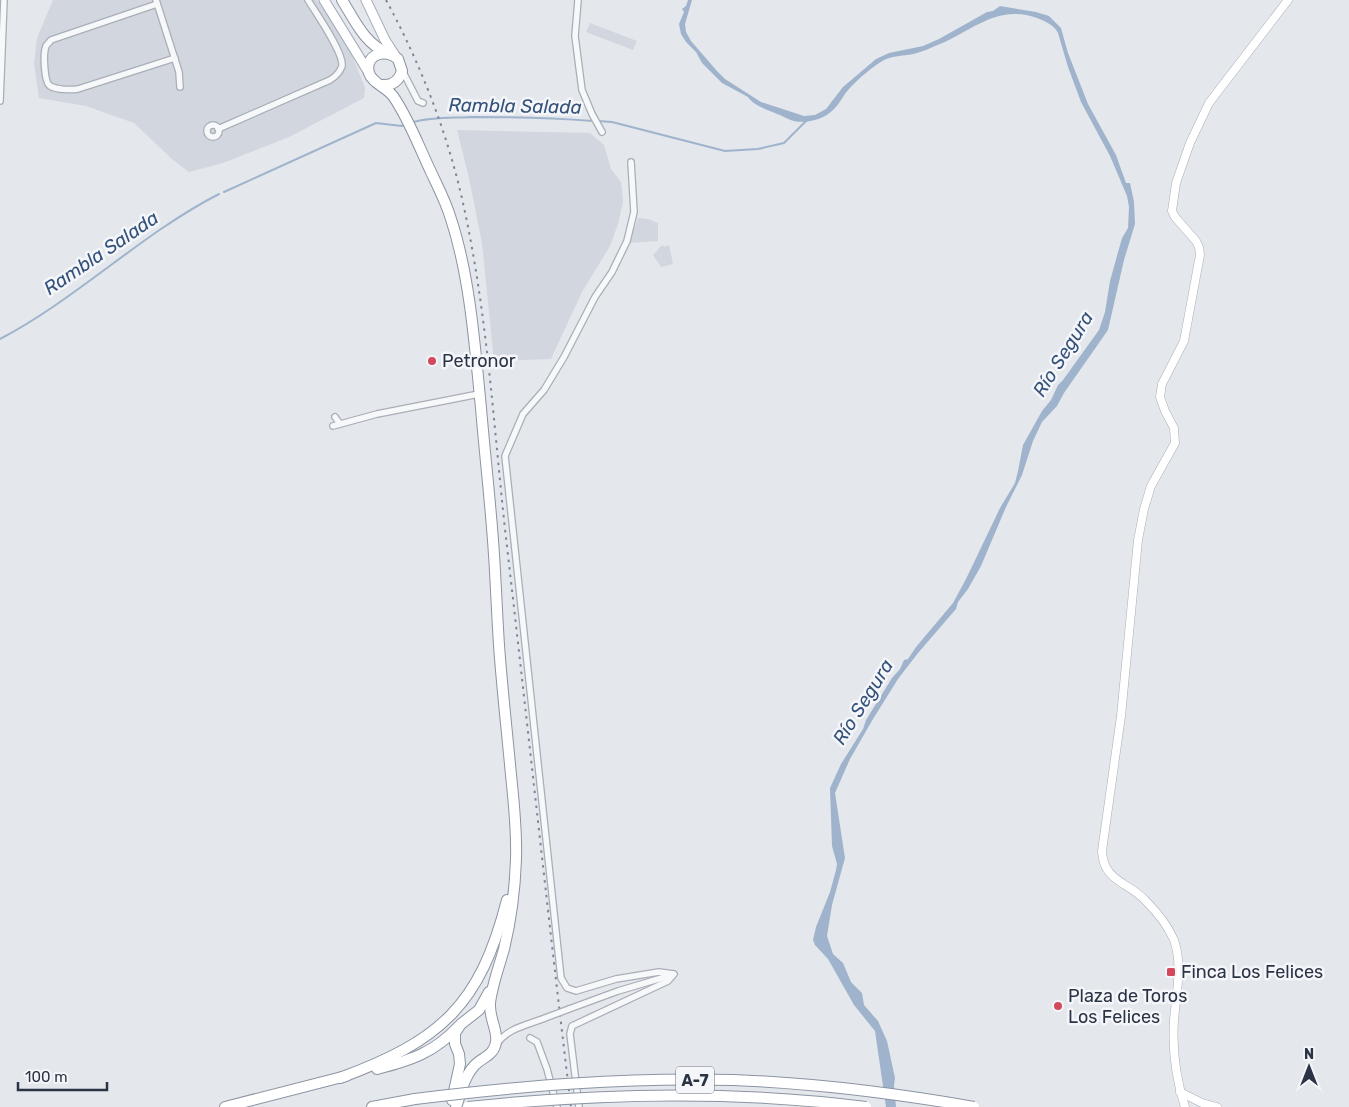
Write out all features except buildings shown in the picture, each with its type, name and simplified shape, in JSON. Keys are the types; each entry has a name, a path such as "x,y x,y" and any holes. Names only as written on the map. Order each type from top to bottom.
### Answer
{"highway":[{"path":"342,0 363,33 378,49 392,55 402,68 397,94 401,110"},
{"path":"363,33 368,51 369,69 375,82 382,85 388,91 401,110 444,201 454,229 470,311 492,530 500,659 514,802 516,857 514,890 509,924 493,985 490,1010 496,1039 495,1046 489,1055 473,1066 456,1107"},
{"path":"369,69 377,55 392,55"},
{"path":"382,85 401,81"},
{"path":"340,1078 378,1063 415,1044 438,1027 462,1002 476,982 491,952 507,900 516,857"},
{"path":"225,1107 421,1056 440,1044 468,1020 482,1005 493,985"},
{"path":"468,1020 482,1020 494,1030"},
{"path":"450,1107 460,1067 454,1040 459,1026"},
{"path":"457,1050 469,1059 482,1060"},
{"name":"A-7","path":"372,1107 478,1091 558,1084 623,1081 732,1080 846,1088 974,1107"},
{"name":"A-7","path":"468,1107 513,1102 669,1095 793,1099 866,1107"}],"main road":[{"path":"325,0 369,69"},
{"path":"366,0 392,55"},
{"path":"1202,1103 1185,1107 1177,1079 1173,1042 1178,967 1176,947 1169,931 1145,899 1110,875 1104,865 1102,851 1121,716 1138,540 1151,486 1175,443 1174,428 1164,411 1160,398 1162,384 1184,341 1200,255 1196,241 1172,211 1176,183 1190,143 1209,102 1288,0"},
{"path":"1180,1092 1202,1103 1218,1107"}],"street":[{"path":"0,101 4,0"},
{"path":"218,129 330,80 339,72 342,67 341,56 308,0"},
{"path":"578,0 576,45 582,90 602,132"},
{"path":"174,58 72,90 52,87 46,78 45,51 47,44 52,40 156,2 179,72 180,87"},
{"path":"401,81 418,101 423,103"},
{"path":"631,162 634,212 627,241 612,272 595,297 559,366 544,390 523,414 505,456 505,466 561,978 567,988 576,991 616,979 659,972 674,974"},
{"path":"335,417 336,425 377,414 479,394"},
{"path":"495,1046 510,1031 618,991 674,974"},
{"path":"579,1107 570,1034 572,1026 668,981 674,974"},
{"path":"494,1030 510,1031"},
{"path":"530,1038 537,1042 547,1069 557,1107"}],"shaded area":[{"path":"53,0 317,0 349,49 365,87 364,98 289,137 223,163 189,172 172,159 134,123 86,106 39,98 34,64 37,38"},
{"path":"590,23 637,41 633,50 586,32"},
{"path":"457,130 590,133 604,145 611,169 621,182 623,201 618,224 610,246 582,292 551,359 494,361 482,243"},
{"path":"638,218 658,223 658,241 629,243"},
{"path":"662,245 664,247 669,245 673,264 661,267 653,255"}],"water":[{"path":"688,0 692,0 685,24 686,32 691,41 725,79 761,102 804,116 815,115 826,109 843,87 876,59 889,53 923,46 1000,6 1049,16 1061,28 1068,53 1088,104 1116,155 1126,183 1130,183 1134,202 1135,224 1124,260 1108,330 1057,406 1042,422 1033,441 1022,475 981,566 968,589 958,602 956,609 898,679 850,759 835,793 845,858 832,905 827,936 833,954 843,963 851,982 862,993 864,1005 878,1021 887,1041 895,1078 896,1107 886,1107 875,1031 854,1005 828,959 815,945 813,940 816,927 830,892 837,864 832,846 830,788 841,764 892,678 900,669 904,660 908,659 953,603 1000,508 1015,483 1023,445 1042,411 1051,400 1058,385 1099,330 1122,238 1128,228 1129,207 1127,196 1110,156 1081,102 1058,33 1043,20 1022,14 996,17 926,50 888,58 865,73 847,91 835,108 825,116 815,120 799,122 790,120 757,105 748,97 722,83 702,63 696,52 681,34 679,24 684,12 682,9 686,6"}],"waterway":[{"name":"Rambla Salada","path":"413,122 434,118 470,117 593,121"},
{"name":"Rambla Salada","path":"598,121 612,122 725,151 758,149 784,143 807,120"},
{"name":"Rambla Salada","path":"224,192 376,123 402,126 406,124"},
{"name":"Rambla Salada","path":"0,339 29,323 163,228 219,194"}],"railway":[{"path":"386,0 409,45 438,116 454,165 477,276 571,1107"}],"place":[{"name":"Petronor","path":"432,361"},
{"name":"Finca Los Felices","path":"1171,972"},
{"name":"Plaza de Toros Los Felices","path":"1058,1006"}],"water label":[{"name":"Río Segura","path":"1063,354"},
{"name":"Río Segura","path":"863,702"}]}
